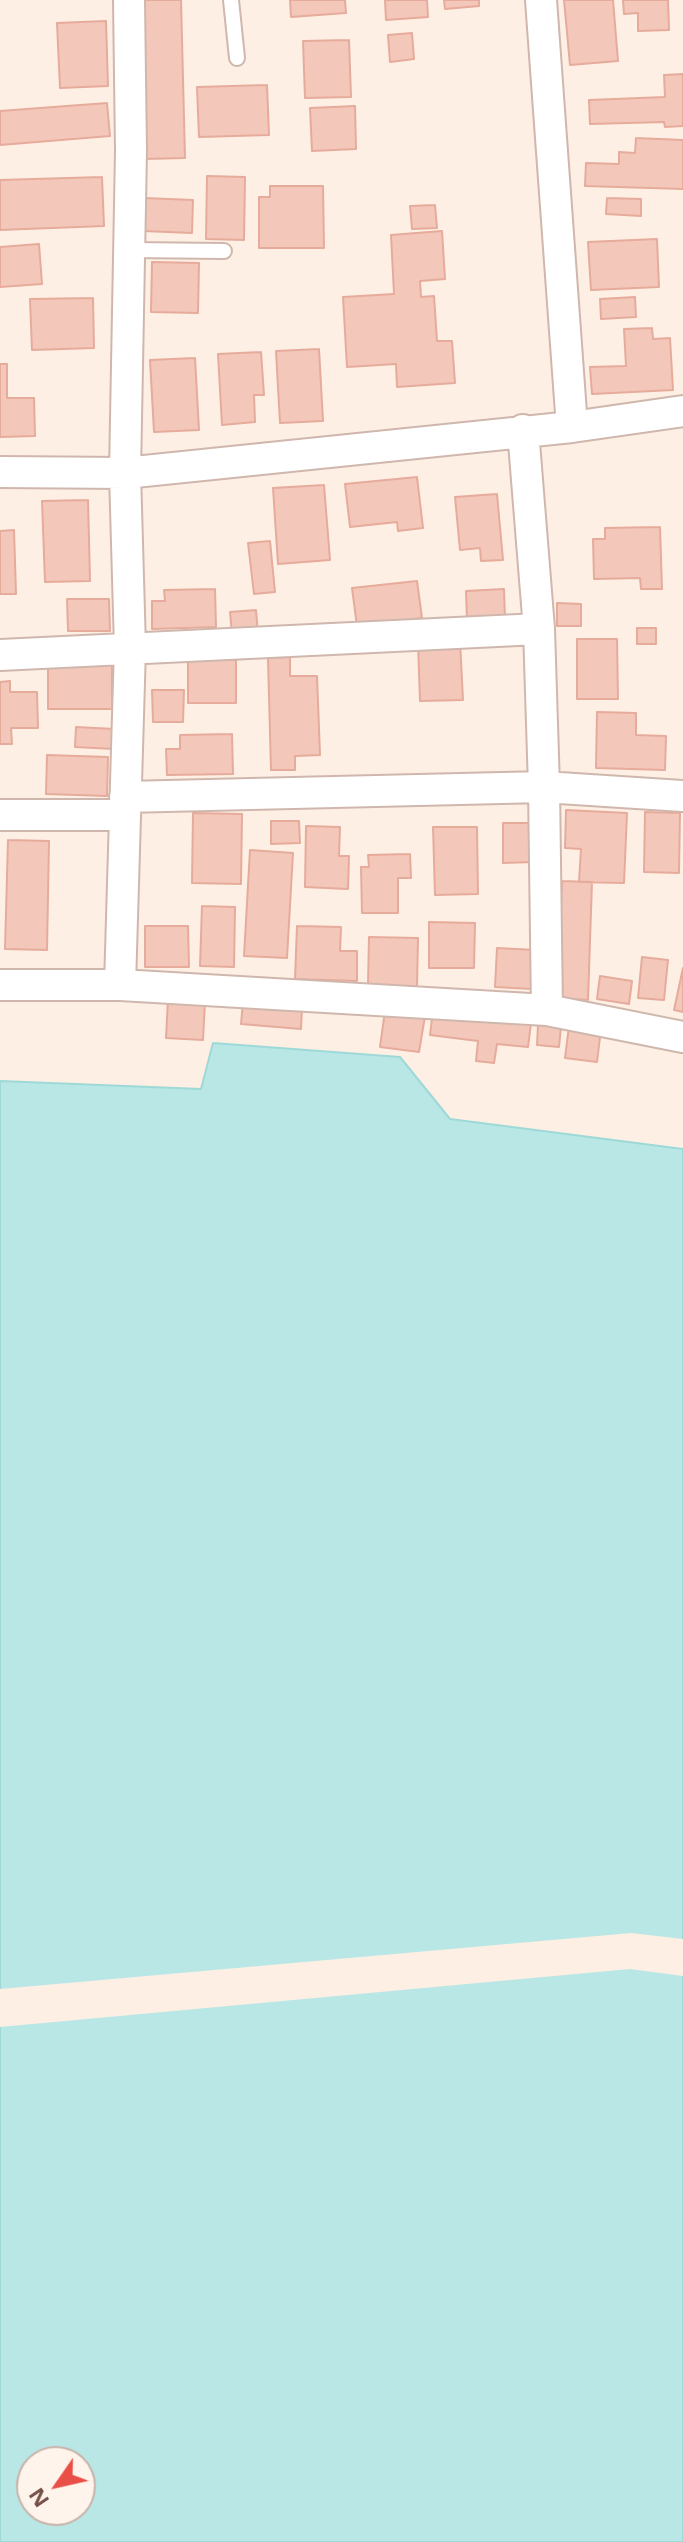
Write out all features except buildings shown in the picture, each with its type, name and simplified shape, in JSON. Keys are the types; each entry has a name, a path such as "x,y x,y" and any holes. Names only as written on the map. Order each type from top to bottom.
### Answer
{"street":[{"path":"120,985 130,648 125,473 131,151 129,0"},
{"path":"541,0 572,427"},
{"path":"0,472 125,473 572,427 683,411"},
{"path":"523,430 539,629 547,1010"},
{"path":"0,655 539,629"},
{"path":"0,815 124,806 544,787 683,796"},
{"path":"0,985 120,985 547,1010 683,1037"}],"lane":[{"path":"231,0 237,58"},
{"path":"129,250 224,251"}],"water":[{"path":"213,1043 400,1057 450,1119 683,1149 683,2542 0,2542 0,1081 201,1089"}],"pier":[{"path":"631,1933 683,1939 683,1976 630,1969 0,2027 0,1989"}]}
